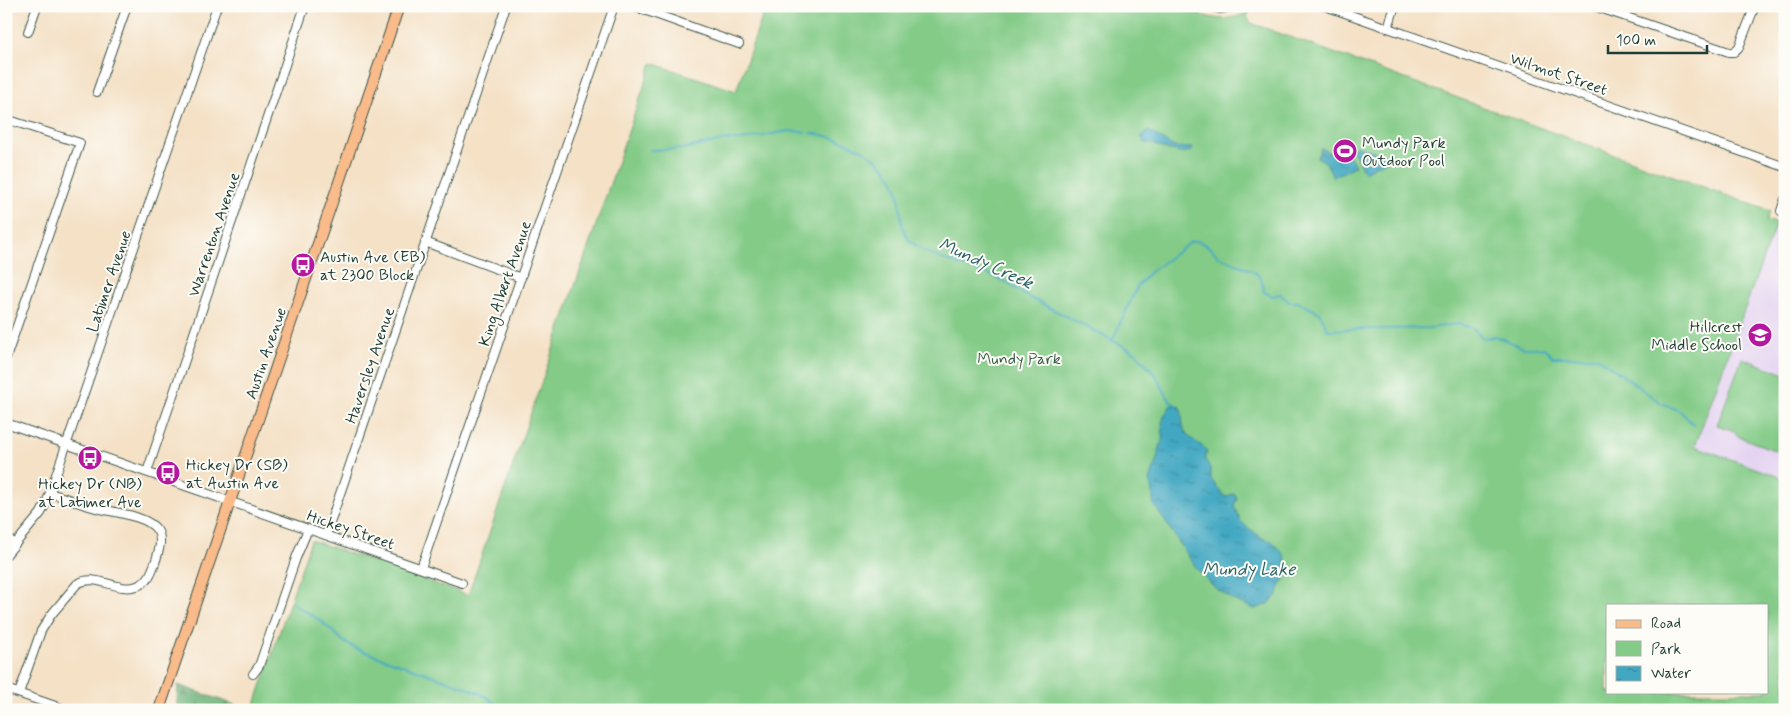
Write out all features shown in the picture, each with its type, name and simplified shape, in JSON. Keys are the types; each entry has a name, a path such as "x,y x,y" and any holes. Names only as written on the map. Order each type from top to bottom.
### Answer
{"main road":[{"name":"Austin Avenue","path":"159,710 399,6"}],"street":[{"path":"28,32 37,6"},
{"path":"98,92 127,6"},
{"name":"Latimer Avenue","path":"6,555 41,513 50,493 217,6"},
{"name":"Warrenton Avenue","path":"147,472 305,6"},
{"name":"Haversley Avenue","path":"326,535 506,6"},
{"name":"King Albert Avenue","path":"421,568 614,6"},
{"path":"633,6 739,44"},
{"path":"1209,6 1220,9 1237,6"},
{"name":"Wilmot Street","path":"1325,6 1785,167"},
{"path":"1388,28 1396,6"},
{"path":"1594,6 1722,51 1734,52 1743,40 1755,6"},
{"path":"6,119 80,144 6,358"},
{"path":"1780,211 1785,199"},
{"path":"425,242 520,278"},
{"name":"Hickey Street","path":"6,423 462,583"},
{"path":"18,693 41,631 51,615 77,584 94,580 126,587 138,586 146,581 152,573 160,547 157,530 148,523 50,493"},
{"path":"253,674 259,666 296,558 308,529"},
{"path":"6,537 15,544"},
{"path":"6,689 67,710"}],"shaded area":[{"name":"Hillcrest Middle School","path":"1785,219 1785,479 1695,446 1776,223"}],"green space":[{"name":"Mundy Park","path":"766,6 1177,6 1205,16 1222,19 1240,16 1250,11 1247,17 1251,23 1770,211 1767,220 1776,223 1695,446 1785,479 1785,710 253,710 311,540 468,595 652,63 736,91"},
{"path":"1742,358 1785,374 1785,454 1739,437 1734,431 1717,425"},
{"path":"178,685 250,710 188,710 177,706"}],"water":[{"path":"1149,131 1174,147 1193,148 1192,151 1179,153 1145,143 1141,137"},
{"path":"1345,146 1355,166 1333,177 1326,162 1317,157 1321,148 1330,153"},
{"path":"1358,146 1385,155 1388,160 1364,172 1352,148"},
{"name":"Mundy Lake","path":"1171,405 1179,406 1186,433 1207,451 1205,459 1211,470 1211,479 1226,497 1232,494 1236,495 1237,498 1234,506 1240,520 1264,539 1272,541 1285,556 1287,576 1282,582 1277,595 1269,604 1255,609 1235,601 1215,588 1197,569 1154,505 1150,481 1163,438 1162,423"}],"waterway":[{"name":"Mundy Creek","path":"650,150 682,149 726,140 742,140 788,131 805,132"},
{"name":"Mundy Creek","path":"811,133 824,135 851,144 864,151 885,168 893,179 898,192 904,232 914,244 947,261 993,276 1023,294 1135,352 1155,374 1170,401 1176,405"},
{"path":"1112,341 1137,287 1149,273 1191,242 1198,241 1208,246 1218,256 1253,271 1261,278 1264,292 1272,296 1280,294 1289,302 1298,302 1320,313 1328,330 1430,328 1458,324 1473,328 1484,339 1495,336 1524,348 1544,348 1553,357 1597,357 1661,403 1680,411 1694,425"},
{"path":"292,603 321,621 344,642 360,650 471,689 487,697 502,710"}],"place":[{"name":"Mundy Park Outdoor Pool","path":"1345,151"},
{"name":"Austin Ave (EB) at 2300 Block","path":"303,265"},
{"name":"Hillcrest Middle School","path":"1760,335"},
{"name":"Hickey Dr (NB) at Latimer Ave","path":"90,458"},
{"name":"Hickey Dr (SB) at Austin Ave","path":"168,473"}]}
